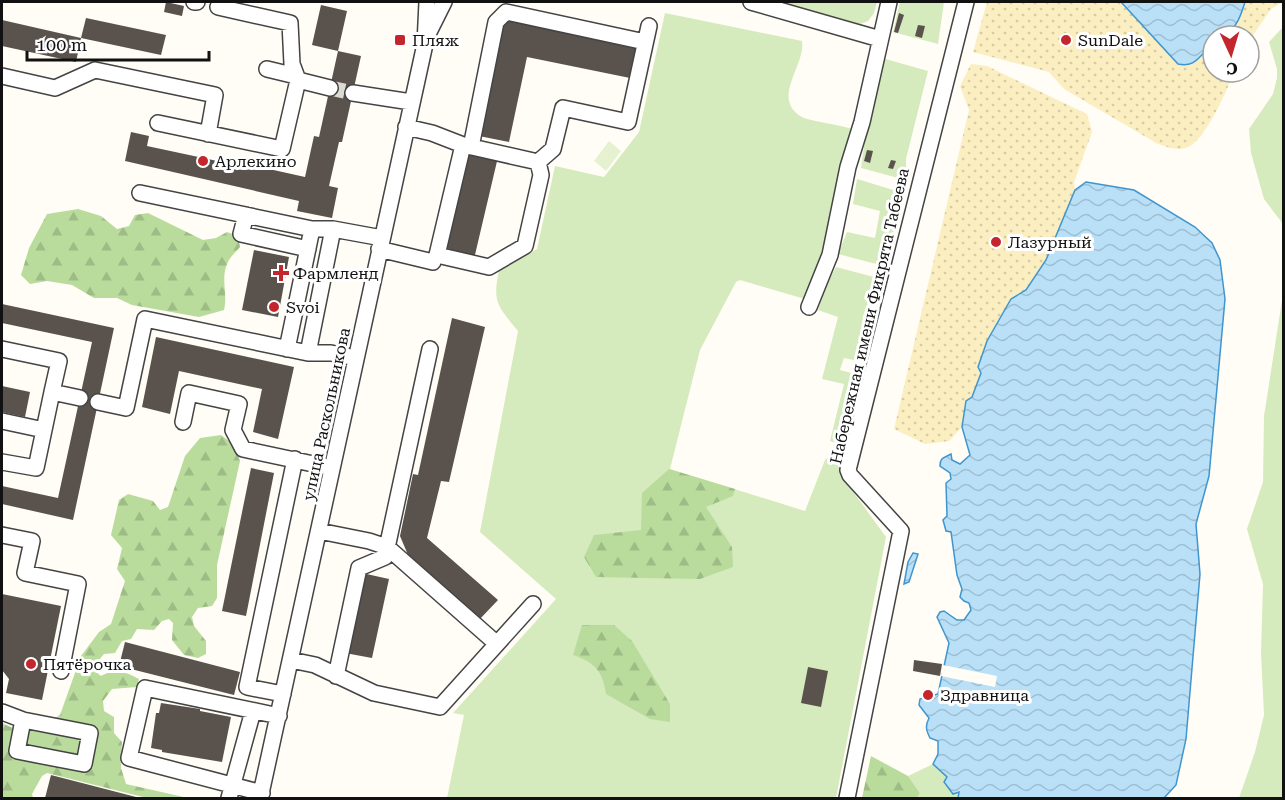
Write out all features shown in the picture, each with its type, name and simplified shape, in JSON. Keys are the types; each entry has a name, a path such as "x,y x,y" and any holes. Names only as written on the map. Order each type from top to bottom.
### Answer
{"street":[{"name":"улица Раскольникова","path":"427,2 427,38"},
{"name":"улица Раскольникова","path":"261,796 411,102 427,38 444,2"},
{"path":"751,2 880,39"},
{"path":"809,307 830,255 848,167 862,122 889,2"},
{"name":"Набережная имени Фикрята Табеева","path":"847,798 901,531 848,470 966,2"},
{"path":"158,123 282,150 297,78 292,64 290,23 258,9 218,7"},
{"path":"538,162 541,176 525,246 489,267 437,255 467,146 496,22 506,12 645,42"},
{"path":"538,162 553,149 563,108 628,122 649,26"},
{"path":"267,69 330,87"},
{"path":"2,76 55,88 95,70 215,95 208,134"},
{"path":"353,93 411,102"},
{"path":"406,128 432,133 467,146 538,162"},
{"path":"140,193 312,229 333,229 433,262"},
{"path":"246,215 241,234 308,249"},
{"path":"287,349 312,229"},
{"path":"308,353 333,229"},
{"path":"98,402 126,408 146,319 308,353 331,353 356,357"},
{"path":"2,349 59,361 36,468 2,462"},
{"path":"336,676 359,568 385,557 430,349"},
{"path":"52,392 80,398"},
{"path":"183,422 189,393 239,404 233,430 243,449 332,468"},
{"path":"2,421 45,430"},
{"path":"283,694 247,687 252,651 295,459"},
{"path":"319,531 387,547 497,644"},
{"path":"2,535 32,541 25,573 78,585 61,671"},
{"path":"291,660 315,665 374,693 440,707 533,604"},
{"path":"261,796 231,792 129,758 146,688 279,716"},
{"path":"231,792 254,711"},
{"path":"2,712 23,720 90,733 84,764 17,751 23,720"}],"green space":[{"path":"768,2 877,2 874,13 868,21 850,28"},
{"path":"900,2 944,2 938,44 893,32"},
{"path":"665,13 802,41 802,50 789,91 789,101 793,110 802,117 852,129 823,259 805,299 740,280 736,282 700,350 670,469 805,511 825,460 835,451 846,482 886,537 836,798 447,798 464,715 453,713 556,599 480,532 518,331 498,304 496,290 499,270 537,249 555,166 604,177 639,132"},
{"path":"1283,27 1283,224 1264,199 1251,153 1249,129 1273,94 1277,69 1269,42"},
{"path":"882,58 928,71 906,159 906,180 861,168"},
{"path":"609,141 621,151 606,171 594,161"},
{"path":"857,179 900,192 894,230 880,265 838,254 847,232 875,238 880,211 853,204"},
{"path":"78,209 101,216 117,229 129,226 135,215 148,213 203,240 216,238 227,232 238,236 240,247 229,260 226,268 224,310 199,317 132,305 117,298 94,298 72,285 47,281 30,284 21,275 29,248 47,214"},
{"path":"836,267 878,278 863,316 858,361 844,358 840,370 855,374 853,399 837,443 830,441 844,384 822,379 838,317 818,310 826,286"},
{"path":"1283,294 1283,798 1239,798 1255,752 1264,715 1261,653 1263,584 1247,529 1263,482 1264,416"},
{"path":"221,435 233,444 240,461 217,565 217,598 212,606 198,608 192,617 194,626 206,641 206,654 198,658 184,655 172,640 173,623 169,619 162,621 154,630 137,629 131,639 122,641 115,653 104,654 94,666 96,672 101,676 111,672 120,672 139,679 137,687 112,689 103,701 104,711 114,717 114,733 122,742 121,768 126,784 188,798 147,798 47,773 42,776 32,794 33,798 2,798 2,723 19,730 32,730 60,715 81,656 99,632 111,624 125,581 117,569 122,548 111,535 119,500 128,494 153,501 160,510 168,507 185,456 200,438"},
{"path":"669,469 735,489 733,496 706,507 732,547 733,567 700,579 596,577 584,557 594,535 641,530 642,493"},
{"path":"582,625 614,625 632,641 670,704 670,722 650,719 606,694 603,679 596,668 573,655"},
{"path":"871,756 908,776 920,793 917,798 862,798"},
{"path":"933,764 947,777 953,794 959,792 958,798 917,798 920,793 908,776"}],"sand":[{"path":"987,2 1121,2 1178,64 1201,53 1201,84 1229,84 1201,136 1193,144 1179,149 1158,144 1064,89 1049,72 973,52"},
{"path":"1245,2 1283,2 1271,9 1261,24 1235,24"},
{"name":"Лазурный","path":"971,64 987,66 1087,114 1092,132 1074,182 1075,190 1046,260 1026,290 1011,299 972,397 966,401 962,427 949,441 925,444 894,429 969,110 960,86"}],"water":[{"path":"1121,2 1245,2 1236,24 1201,24 1201,55 1190,64 1178,64"},
{"path":"1086,182 1134,190 1195,227 1212,243 1220,260 1225,299 1209,476 1196,524 1200,574 1186,739 1176,785 1164,798 958,798 959,792 953,794 944,782 947,777 933,764 938,754 938,741 930,738 926,728 929,718 919,705 920,699 938,694 949,643 937,617 940,612 944,611 957,620 964,620 971,610 969,603 960,597 962,589 957,575 951,532 946,531 943,520 947,516 946,483 951,479 950,473 940,466 940,463 943,458 951,454 952,460 960,464 970,455 962,427 966,401 972,397 981,373 978,367 987,341 1011,299 1026,290 1046,260 1075,190"},
{"path":"913,553 918,554 909,582 904,584 908,562"}],"pier":[{"path":"943,665 997,676 995,687 941,676"}],"building":[{"path":"166,2 184,6 182,16 164,12"},
{"path":"321,5 347,11 338,51 312,45"},
{"path":"899,13 904,15 898,33 894,32"},
{"path":"86,18 166,35 161,55 81,38"},
{"path":"2,20 81,38 76,62 2,46"},
{"path":"503,20 637,47 630,78 527,57 509,142 479,136"},
{"path":"918,25 925,26 922,38 915,36"},
{"path":"338,51 361,56 342,142 339,142 329,186 338,188 332,218 297,211 299,201 125,161 131,132 149,136 147,146 259,170 260,167 305,177 314,136 319,137"},
{"path":"466,149 498,157 474,259 442,252"},
{"path":"867,150 873,151 870,163 864,161"},
{"path":"891,160 896,161 893,169 888,168"},
{"path":"254,250 289,257 278,317 242,310"},
{"path":"2,304 114,328 73,520 2,504 2,486 58,498 92,342 2,323"},
{"path":"452,318 485,327 449,482 441,481 427,538 498,600 478,621 411,562 400,536 413,474 418,475"},
{"path":"156,337 294,367 278,439 253,432 262,389 179,371 170,414 142,407"},
{"path":"2,386 30,392 25,417 2,412"},
{"path":"251,468 274,473 246,616 222,611"},
{"path":"362,573 389,579 372,658 345,653"},
{"path":"2,594 61,606 42,700 6,693 9,679 2,670"},
{"path":"125,642 240,672 234,695 119,666"},
{"path":"914,660 942,664 940,676 913,671"},
{"path":"808,667 828,671 821,707 801,703"},
{"path":"161,703 231,717 222,762 151,748 156,713 159,713"},
{"path":"51,775 140,798 45,798"}],"tunnel":[{"path":"330,88 353,93"}],"place":[{"name":"Пляж","path":"400,40"},
{"name":"SunDale","path":"1066,40"},
{"name":"Арлекино","path":"203,161"},
{"name":"Лазурный","path":"996,242"},
{"name":"Фармленд","path":"281,273"},
{"name":"Svoi","path":"274,307"},
{"name":"Пятёрочка","path":"31,664"},
{"name":"Здравница","path":"928,695"}]}
